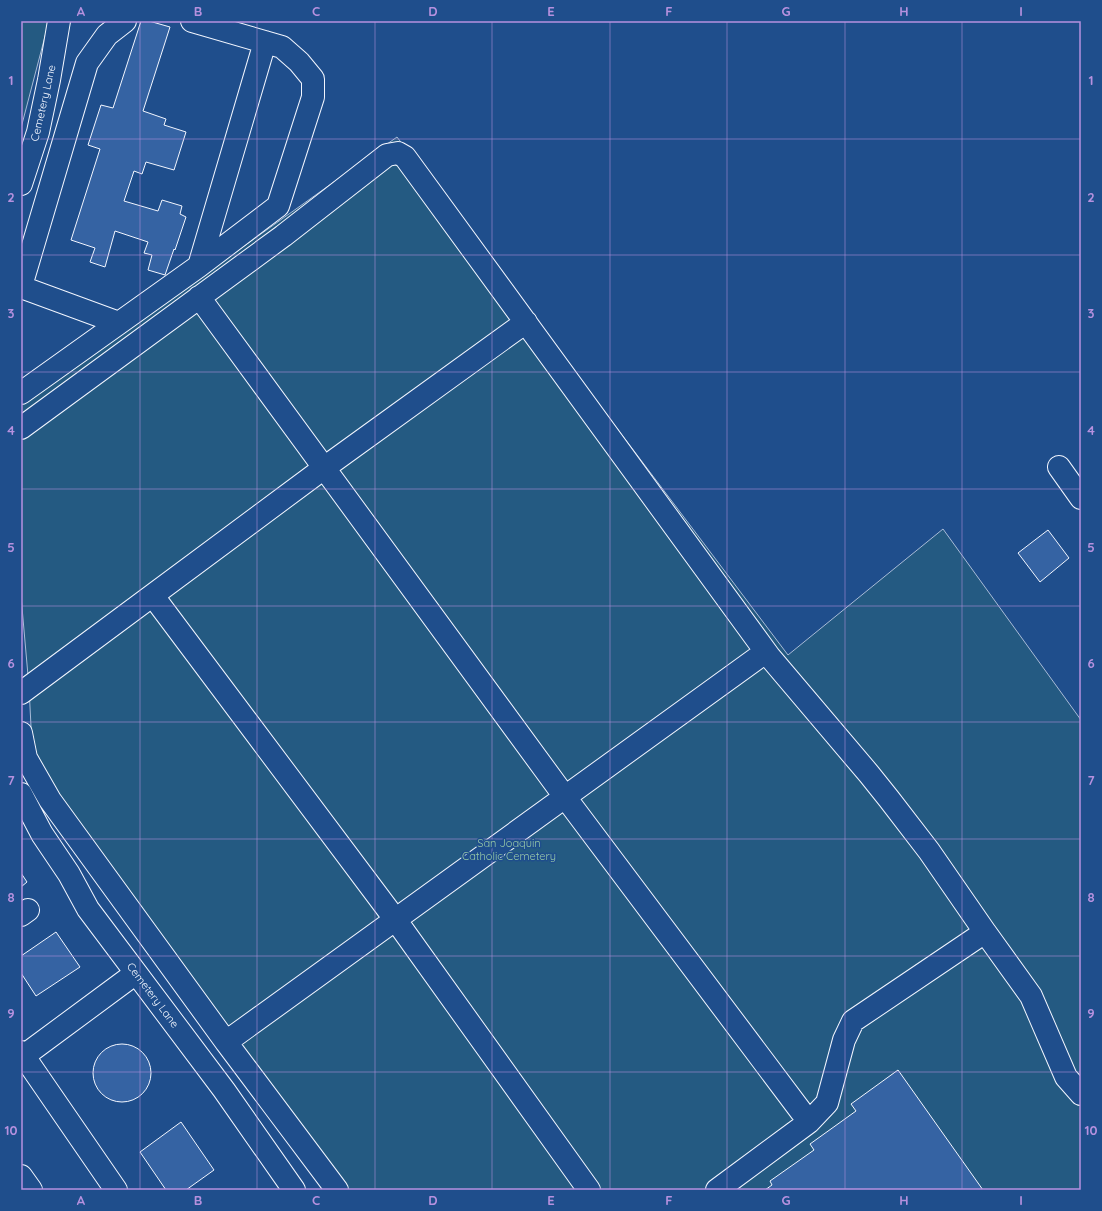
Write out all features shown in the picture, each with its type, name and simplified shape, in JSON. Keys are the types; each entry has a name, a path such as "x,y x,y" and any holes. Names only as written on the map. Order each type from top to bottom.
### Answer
{"street":[{"name":"Cemetery Lane","path":"21,184 38,132 59,21"},
{"path":"119,323 21,286 72,110 88,63 107,35 125,21"},
{"path":"21,393 199,266 278,206 313,97 313,78 299,62 282,47 192,21"},
{"path":"199,266 265,42"},
{"path":"21,428 283,236 387,156 398,153 405,157 768,656 885,794 929,851 985,932 1032,996 1066,1077 1081,1094"},
{"path":"199,297 565,797 809,1122"},
{"path":"21,694 324,468 526,322"},
{"path":"1059,467 1081,498"},
{"path":"153,596 395,919 588,1190"},
{"path":"226,1042 760,656 768,656"},
{"path":"21,733 26,758 50,800 336,1190"},
{"name":"Cemetery Lane","path":"21,794 42,834 69,874 88,908 224,1090 294,1190"},
{"path":"717,1190 809,1122 827,1103 844,1040 853,1021 985,932"},
{"path":"116,1190 22,1055 136,973"},
{"path":"21,1176 31,1190"}],"green space":[{"path":"21,21 49,21 21,128"},
{"name":"San Joaquin Catholic Cemetery","path":"397,137 788,655 943,529 1081,720 1081,1190 334,1190 33,766 29,687 21,596 21,405"}],"building":[{"path":"141,21 149,21 170,27 143,111 166,119 164,125 186,132 174,170 146,162 142,174 134,171 124,201 158,211 162,200 182,206 180,214 186,217 165,275 148,270 152,255 144,253 148,242 115,231 105,267 90,262 95,248 71,240 100,149 88,145 101,105 113,108"},
{"path":"1048,530 1069,558 1040,582 1018,553"},
{"path":"21,873 27,882 21,887"},
{"path":"56,932 80,967 36,996 21,973 21,956"},
{"path":"116,1044 128,1044 143,1052 151,1067 151,1079 143,1094 128,1102 116,1102 101,1094 93,1079 93,1067 101,1052"},
{"path":"898,1070 983,1190 765,1190 772,1185 770,1181 814,1150 810,1144 856,1111 851,1104"},
{"path":"181,1122 214,1170 186,1190 166,1190 140,1152"}]}
